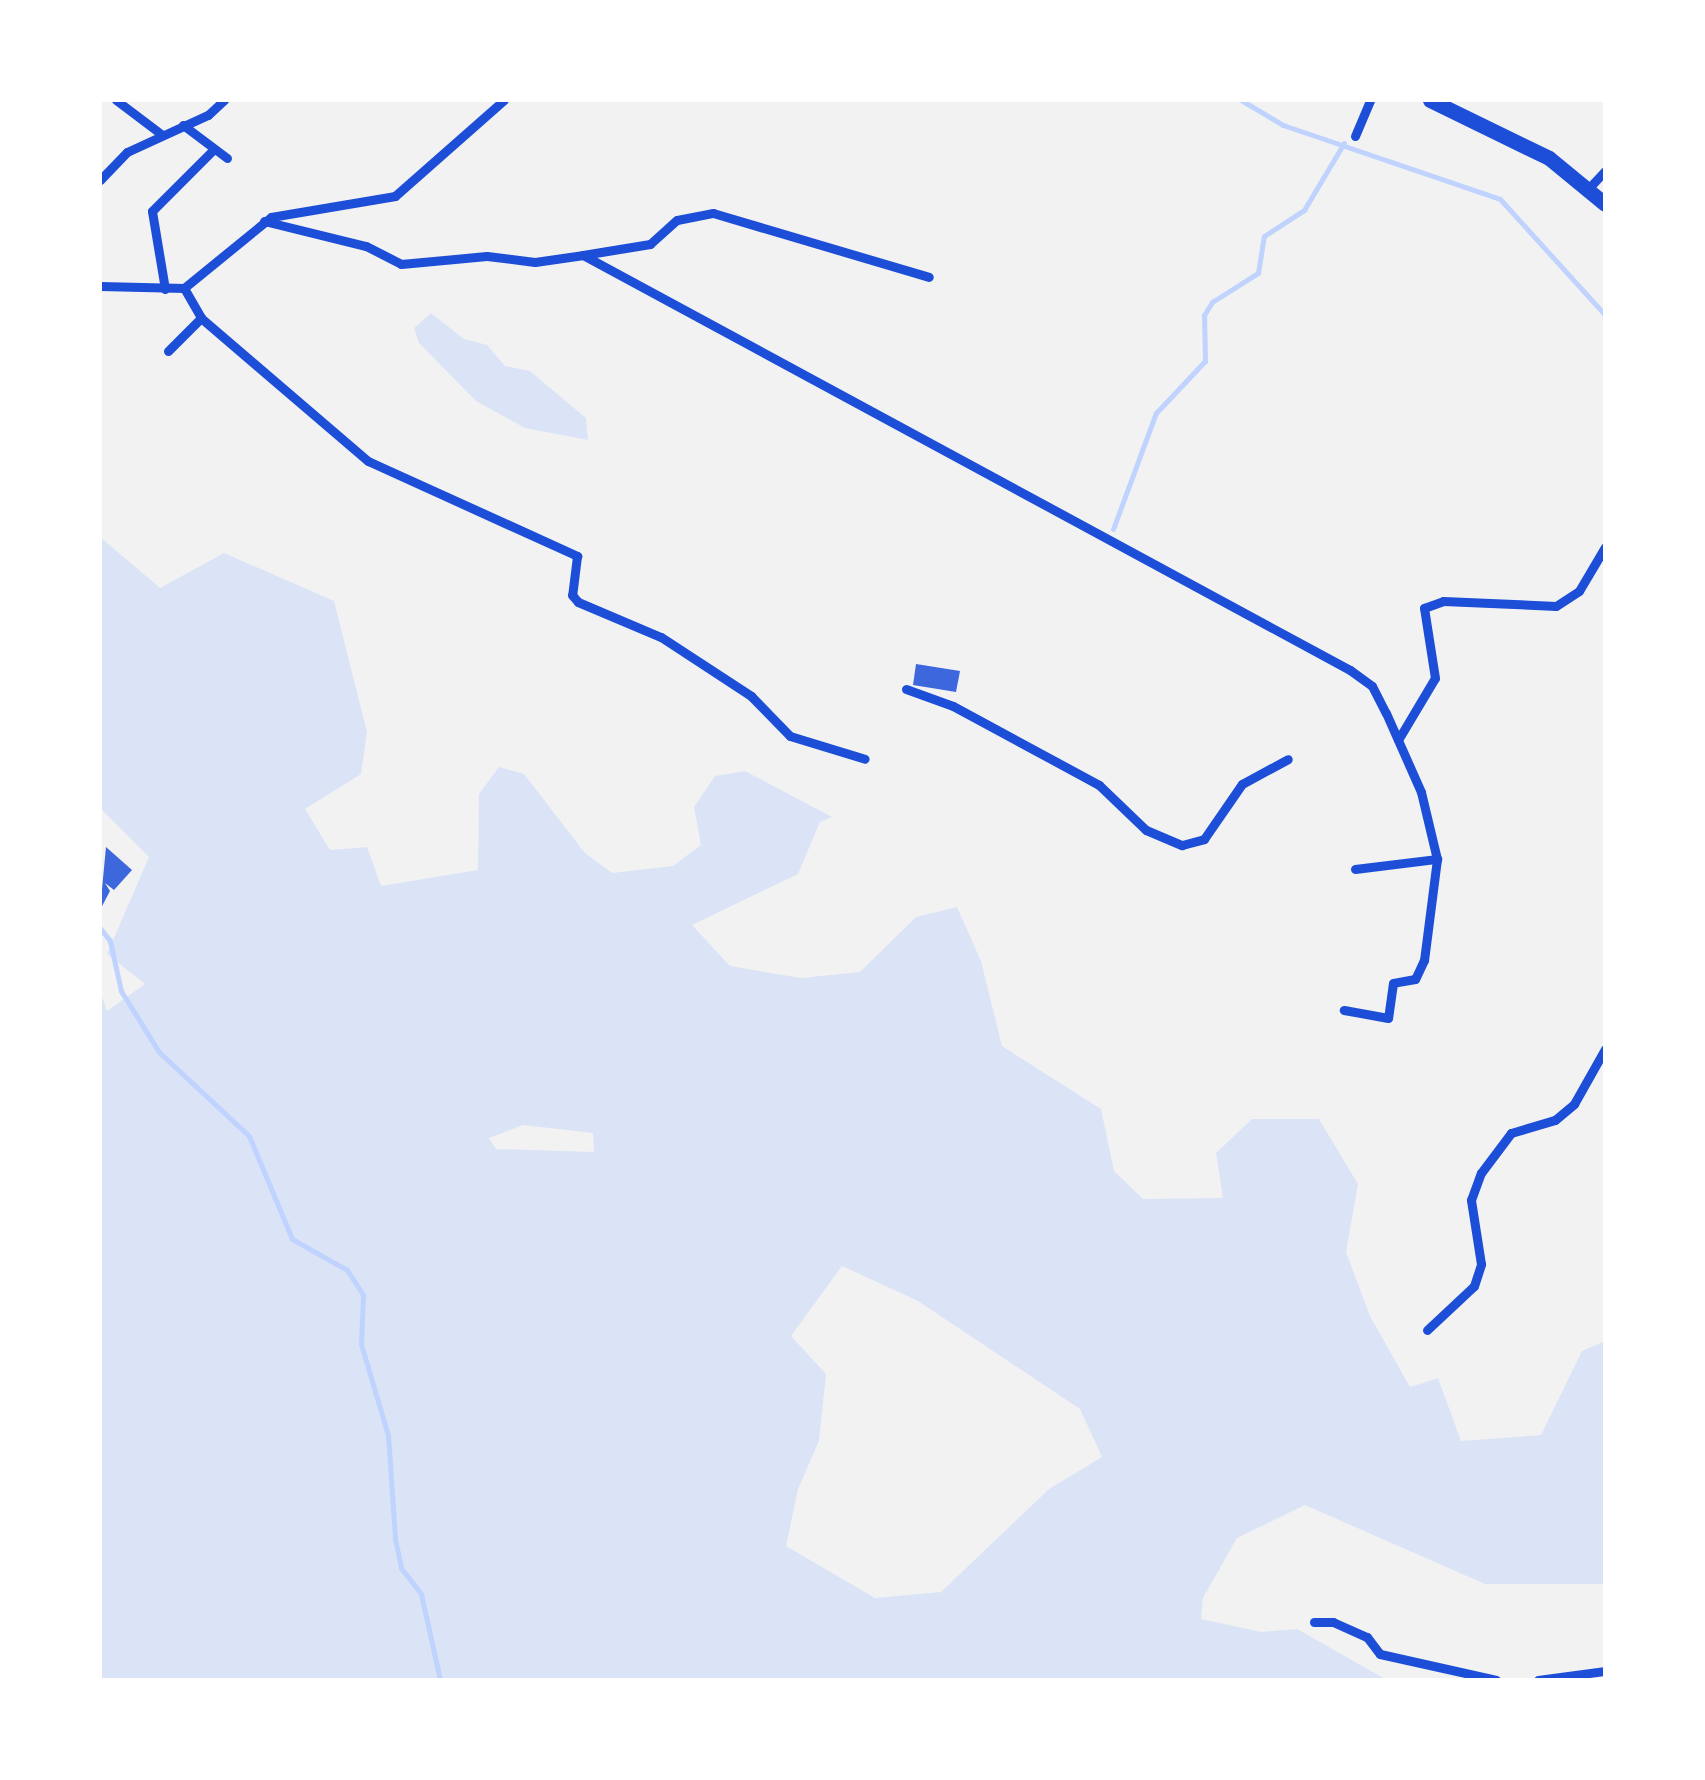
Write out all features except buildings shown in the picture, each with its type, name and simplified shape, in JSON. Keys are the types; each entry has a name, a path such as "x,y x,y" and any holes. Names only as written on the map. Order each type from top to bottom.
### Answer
{"main road":[{"path":"1430,100 1514,138 1605,204"}],"street":[{"path":"116,100 161,134"},
{"path":"100,180 128,152 224,100"},
{"path":"100,286 184,288 264,221 285,212 362,207 395,196 504,100"},
{"path":"1355,136 1370,100"},
{"path":"183,125 212,151 227,158"},
{"path":"165,288 152,211 212,151"},
{"path":"1588,190 1605,171"},
{"path":"264,221 366,246 402,264 487,256 534,262 650,244 677,220 713,213 928,277"},
{"path":"583,254 1308,643 1372,686 1430,819 1437,858 1424,960 1415,979 1393,982 1388,1018 1344,1010"},
{"path":"184,288 201,318 368,461 576,556 572,595 578,602 661,637 750,696 800,741 865,759"},
{"path":"168,351 201,318"},
{"path":"1398,740 1436,678 1424,608 1443,600 1556,606 1579,591 1605,548"},
{"path":"906,688 953,706 1100,785 1146,830 1182,846 1204,840 1242,784 1288,759"},
{"path":"1354,868 1437,858"},
{"path":"1427,1330 1474,1286 1481,1264 1470,1200 1481,1173 1511,1133 1555,1120 1574,1104 1605,1049"},
{"path":"1314,1622 1333,1622 1368,1637 1380,1654 1496,1680"},
{"path":"1538,1680 1605,1672"}],"shaded area":[{"path":"431,313 464,339 487,345 505,366 530,371 586,418 588,440 525,428 476,401 419,343 414,328"},
{"path":"100,537 160,588 224,553 334,601 367,732 361,774 305,809 330,850 367,847 381,886 478,870 479,794 499,767 524,774 585,853 612,873 673,866 701,845 694,807 715,776 745,771 832,817 820,822 798,874 692,925 730,966 801,978 860,972 916,917 957,907 981,961 1002,1046 1101,1109 1114,1171 1143,1199 1223,1198 1216,1153 1252,1119 1319,1119 1358,1184 1346,1252 1370,1316 1410,1387 1438,1378 1461,1441 1541,1435 1582,1351 1605,1341 1605,1584 1485,1584 1305,1505 1237,1538 1203,1598 1201,1619 1261,1632 1297,1629 1387,1680 100,1680 100,991 107,1011 145,984 107,954 149,857 100,808","holes":["523,1125 593,1133 594,1152 496,1149 489,1138","842,1266 918,1301 1080,1409 1102,1457 1049,1489 941,1592 875,1598 786,1546 798,1489 819,1441 826,1374 791,1336"]}],"waterway":[{"path":"1241,100 1283,125 1500,199 1605,315"},
{"path":"1113,529 1156,413 1205,361 1204,315 1212,302 1258,273 1264,236 1304,210 1344,143"},
{"path":"100,928 110,941 121,991 159,1052 249,1136 292,1239 347,1270 363,1295 361,1344 388,1435 395,1539 401,1568 421,1594 440,1680"}]}
